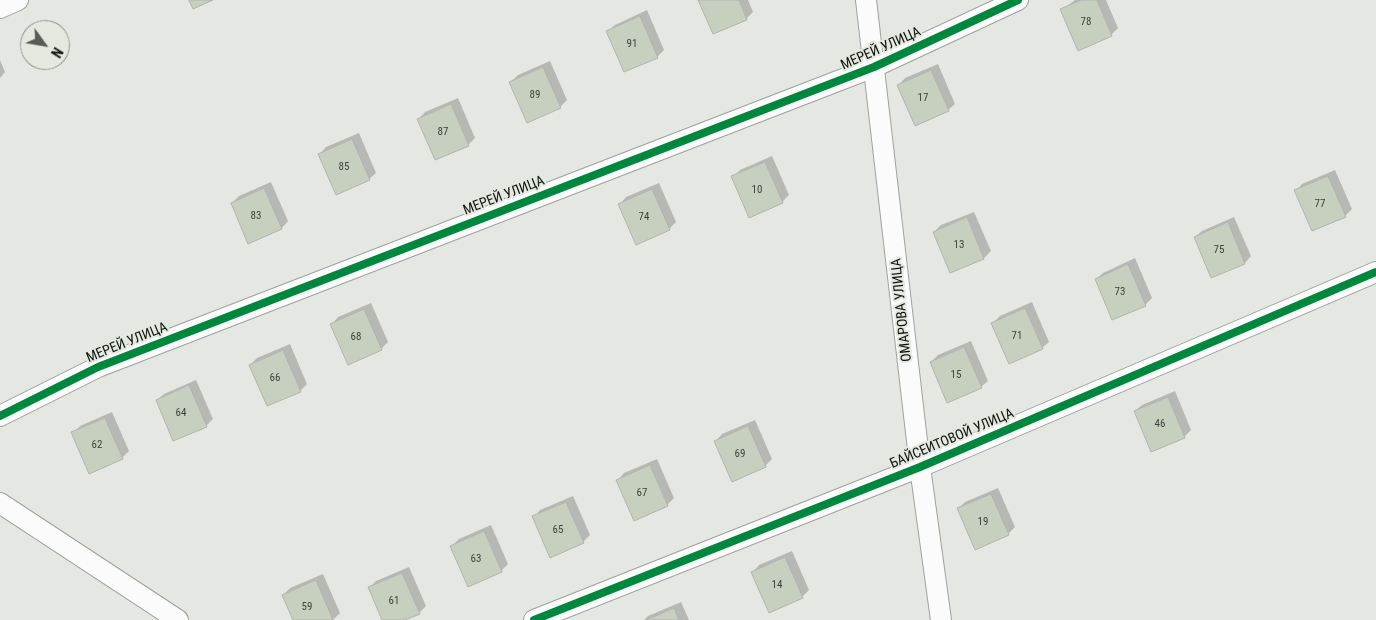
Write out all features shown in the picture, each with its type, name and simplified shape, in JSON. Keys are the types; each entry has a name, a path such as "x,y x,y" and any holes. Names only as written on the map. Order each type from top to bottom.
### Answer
{"street":[{"path":"0,8 18,0"},
{"name":"ОМАРОВА УЛИЦА","path":"866,0 920,467 941,620"},
{"name":"МЕРЕЙ УЛИЦА","path":"0,416 98,367 874,67 1018,0"},
{"name":"БАЙСЕИТОВОЙ УЛИЦА","path":"534,620 920,467 1376,272"},
{"path":"0,503 178,620"}],"building":[{"path":"189,0 213,0 193,9"},
{"path":"698,0 739,0 747,20 713,34"},
{"path":"1081,0 1097,0 1112,36 1078,51 1060,9"},
{"path":"640,16 658,58 624,72 606,31"},
{"path":"543,67 561,108 527,123 509,82"},
{"path":"931,70 949,111 915,126 897,85"},
{"path":"451,104 469,146 435,160 417,119"},
{"path":"352,139 370,180 336,195 318,154"},
{"path":"765,162 783,203 749,218 731,176"},
{"path":"1328,176 1346,217 1312,231 1294,190"},
{"path":"264,188 282,229 248,244 231,203"},
{"path":"652,189 670,230 636,245 618,204"},
{"path":"967,217 984,259 950,273 933,232"},
{"path":"1228,222 1245,264 1211,278 1194,237"},
{"path":"1128,264 1146,306 1112,320 1095,279"},
{"path":"1025,308 1043,349 1009,364 991,323"},
{"path":"364,309 382,350 348,365 330,324"},
{"path":"964,347 982,388 947,403 930,362"},
{"path":"283,350 301,392 267,406 249,365"},
{"path":"189,385 207,427 173,441 156,400"},
{"path":"1168,397 1185,438 1151,452 1134,411"},
{"path":"105,418 123,459 89,474 71,432"},
{"path":"748,426 766,467 732,482 714,441"},
{"path":"650,465 668,506 634,521 616,480"},
{"path":"991,494 1009,535 975,550 957,508"},
{"path":"566,502 584,543 550,558 532,516"},
{"path":"484,531 502,572 468,587 450,546"},
{"path":"785,557 803,598 769,613 751,572"},
{"path":"402,573 420,614 405,620 382,620 368,587"},
{"path":"316,580 333,620 293,620 282,595"},
{"path":"674,608 679,620 646,620"}],"cycle path":[{"path":"0,416 98,367 874,67 1018,0"},
{"path":"534,620 920,467 1376,272"}]}
